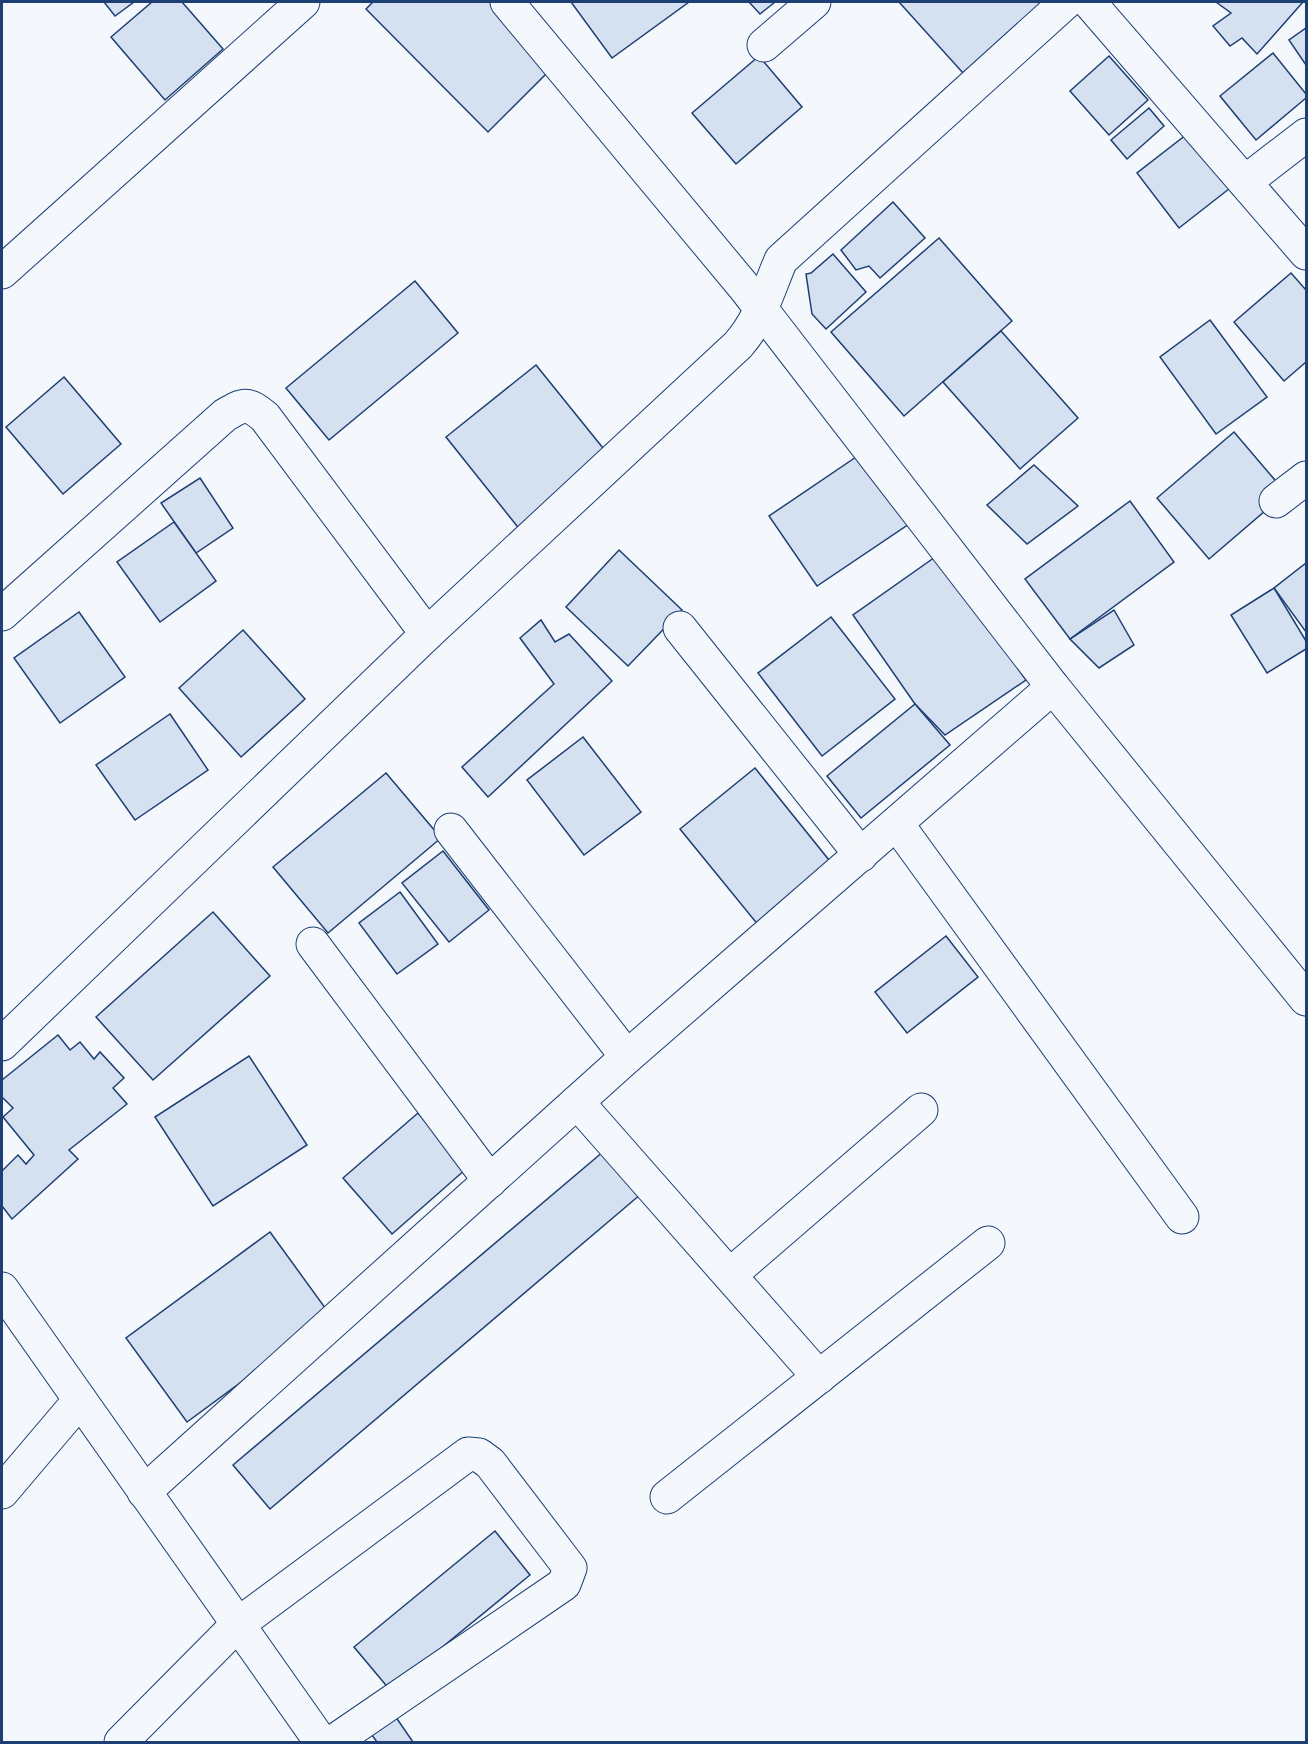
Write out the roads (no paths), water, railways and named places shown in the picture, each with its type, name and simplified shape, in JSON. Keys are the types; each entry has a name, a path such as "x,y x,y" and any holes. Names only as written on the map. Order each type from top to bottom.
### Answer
{"street":[{"path":"2,272 303,2"},
{"path":"507,2 762,312 1053,687 1306,999"},
{"path":"764,45 814,2"},
{"path":"2,1044 427,634 738,345 752,329 762,312 781,260 1066,2"},
{"path":"1089,2 1306,253"},
{"path":"1245,182 1306,135"},
{"path":"2,614 225,415 241,406 253,407 265,417 427,634"},
{"path":"1276,501 1306,478"},
{"path":"681,628 861,855"},
{"path":"144,1492 627,1057 1053,687"},
{"path":"897,824 1182,1217"},
{"path":"451,830 627,1057"},
{"path":"313,944 490,1180"},
{"path":"578,1102 819,1377"},
{"path":"730,1275 921,1110"},
{"path":"667,1497 988,1243"},
{"path":"2,1289 321,1743"},
{"path":"2,1492 80,1400"},
{"path":"121,1743 237,1625 468,1454 479,1455 490,1462 570,1568 564,1584 333,1743"}]}
